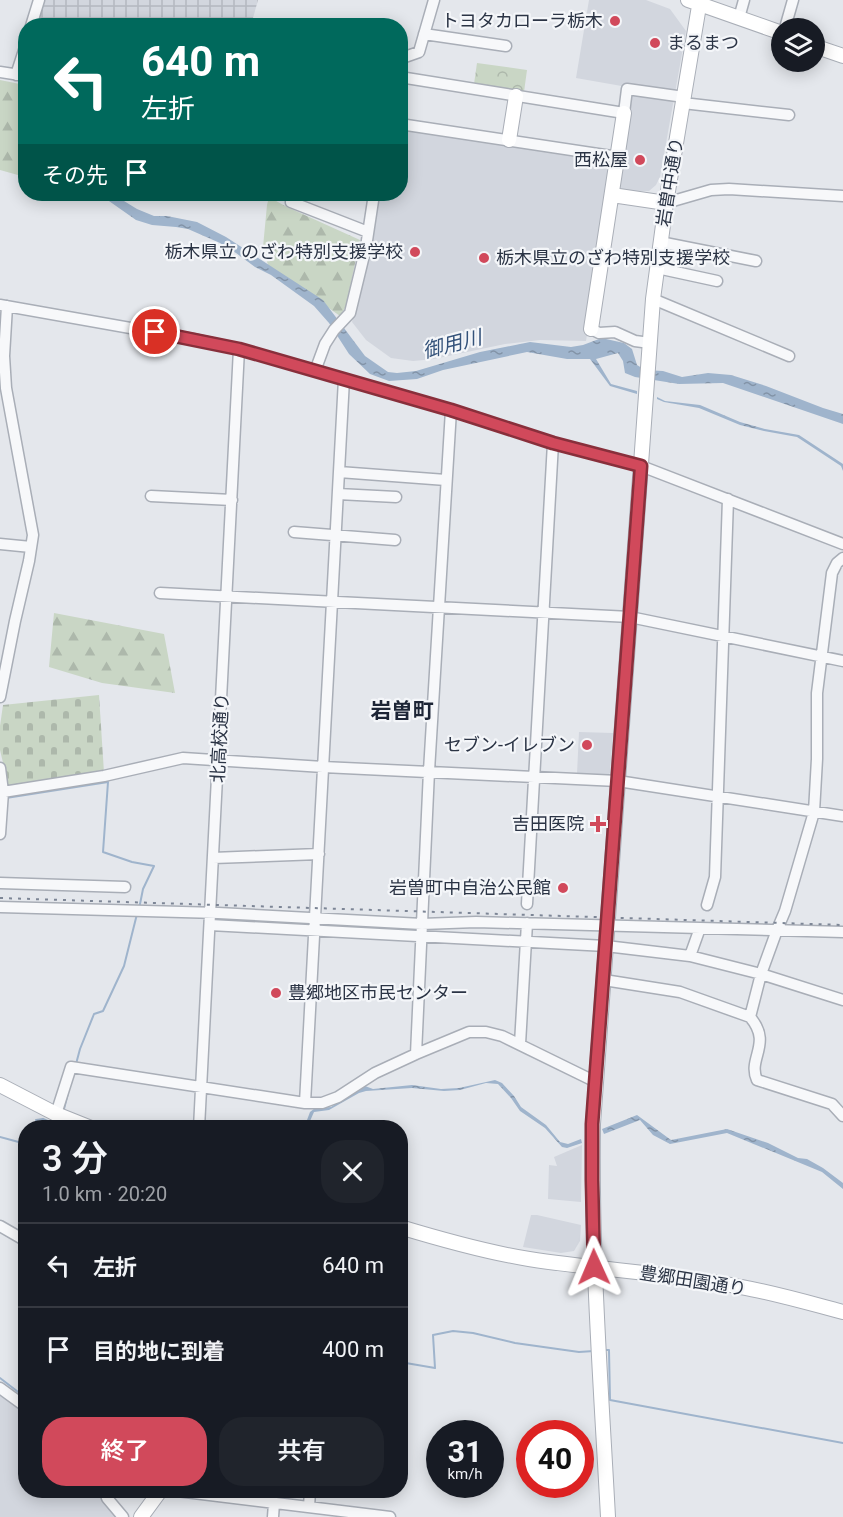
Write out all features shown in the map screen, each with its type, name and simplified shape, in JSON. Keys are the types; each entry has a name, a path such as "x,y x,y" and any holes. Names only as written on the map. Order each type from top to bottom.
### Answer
{"street":[{"path":"33,18 39,0"},
{"path":"408,56 419,52 434,0"},
{"path":"739,18 744,0"},
{"path":"788,18 793,0"},
{"path":"696,1 771,29"},
{"name":"岩曽中通り","path":"641,466 653,299 696,1"},
{"path":"424,34 506,46"},
{"path":"825,50 843,56"},
{"path":"0,72 18,75"},
{"path":"408,78 624,113"},
{"path":"650,343 635,341 615,332 599,333 591,328 627,89 683,100 789,115"},
{"path":"509,140 516,96"},
{"path":"408,125 618,157"},
{"path":"612,195 666,202 711,190 729,189 843,196"},
{"path":"291,201 368,232"},
{"path":"315,371 325,344 350,313 373,201"},
{"path":"660,242 756,261"},
{"path":"657,268 717,281"},
{"path":"653,299 789,356"},
{"path":"0,698 33,535 6,387 4,305 239,349 451,410 553,443 641,466 843,544"},
{"name":"北高校通り","path":"200,1120 239,349"},
{"path":"305,1103 344,379"},
{"path":"416,1054 429,771 451,410"},
{"path":"527,904 553,443"},
{"path":"608,1517 594,1267 592,1124 641,466"},
{"path":"339,472 446,480"},
{"path":"338,494 396,497"},
{"path":"151,496 232,500"},
{"path":"707,905 715,877 728,499"},
{"path":"294,532 395,540"},
{"path":"0,544 32,548"},
{"path":"750,1017 761,974 785,911 814,812 817,693 832,573 837,563 843,558"},
{"path":"160,593 630,617 843,661"},
{"path":"3,792 104,776 183,758 618,781 843,816"},
{"path":"0,834 3,792 1,775"},
{"path":"213,858 319,854"},
{"path":"0,883 125,887"},
{"path":"0,907 210,913 422,924 476,922 843,932"},
{"path":"520,1044 527,923"},
{"path":"210,925 606,946 690,956 761,974 843,1000"},
{"path":"690,956 700,928"},
{"path":"604,980 680,992 750,1017 760,1031 754,1074 757,1080 832,1104 843,1116"},
{"path":"56,1114 70,1068 305,1103 322,1103 338,1097 375,1073 469,1032 486,1032 502,1036 596,1082"},
{"path":"0,1085 71,1120"},
{"path":"0,1226 18,1236"},
{"name":"豊郷田園通り","path":"408,1229 501,1254 742,1287 843,1312"},
{"path":"0,1388 18,1401"},
{"path":"107,1498 123,1517"},
{"path":"141,1517 155,1498"},
{"path":"234,1498 390,1517"},
{"path":"309,1507 310,1498"},
{"path":"273,1517 274,1503"}],"shaded area":[{"path":"38,0 258,0 253,18 32,18"},
{"path":"589,0 646,0 670,9 686,31 660,177 649,191 622,191 619,186 633,88 576,78"},
{"name":"栃木県立のざわ特別支援学校","path":"408,129 617,159 586,341 540,340 505,344 434,359 413,361 391,358 366,340 352,322 372,239 377,201 408,201"},
{"path":"579,732 613,733 610,773 607,776 577,774"},
{"path":"582,1145 581,1202 548,1199 549,1165 557,1166 554,1157"},
{"path":"531,1215 581,1225 580,1241 574,1251 561,1253 523,1247"},
{"path":"0,1394 18,1408 18,1498 102,1498 116,1517 0,1517"}],"green space":[{"path":"477,63 527,70 524,92 474,84"},
{"path":"0,80 18,84 18,175 0,170"},
{"path":"268,201 276,201 360,240 346,306 340,316 268,265 263,247"},
{"path":"54,613 164,634 175,693 102,683 49,667"},
{"path":"99,695 104,773 9,788 0,750 3,705"}],"water":[{"path":"109,201 124,201 154,216 197,222 226,237 323,300 365,356 388,372 416,371 480,352 530,342 571,347 606,339 624,343 632,349 637,365 645,370 663,371 682,377 708,373 731,375 843,414 843,424 723,383 679,384 635,377 625,373 623,361 618,353 596,359 611,384 637,391 637,394 610,386 590,359 567,359 527,352 443,370 417,379 389,381 370,374 349,354 329,323 314,306 271,275 220,243 188,229 152,225 136,220"},
{"path":"657,397 665,401 700,405 740,422 799,435 843,464 843,471 841,466 797,437 740,425 699,408 664,402"},
{"path":"495,1080 502,1083 521,1107 546,1125 560,1142 568,1144 581,1139 582,1143 567,1148 562,1147 545,1128 520,1111 498,1084 486,1083 460,1090 444,1091 412,1088 366,1091 329,1110 314,1112 310,1120 307,1120 310,1112 315,1108 331,1107 365,1086 373,1089 412,1085 441,1089 459,1088"},
{"path":"637,1115 671,1140 727,1129 768,1143 823,1168 843,1183 843,1189 822,1172 727,1133 670,1144 653,1135 640,1120 604,1134 602,1129"}],"waterway":[{"path":"6,798 108,782 103,852 132,862 154,866 143,889 139,909"},
{"path":"76,1064 94,1014 103,1011 124,966 137,914"},
{"path":"64,1109 68,1093"},
{"path":"36,1120 45,1120"},
{"path":"0,1137 18,1142"},
{"path":"408,1363 435,1368 433,1335 453,1331 473,1333 515,1343 579,1352 594,1351"},
{"path":"605,1350 609,1350 610,1400 843,1443"},
{"path":"0,1378 18,1392"}],"railway":[{"path":"0,898 843,925"}],"place":[{"name":"トヨタカローラ栃木","path":"615,21"},
{"name":"まるまつ","path":"655,43"},
{"name":"西松屋","path":"640,160"},
{"name":"栃木県立 のざわ特別支援学校","path":"415,252"},
{"name":"栃木県立のざわ特別支援学校","path":"484,258"},
{"name":"セブン-イレブン","path":"587,745"},
{"name":"吉田医院","path":"598,824"},
{"name":"岩曽町中自治公民館","path":"563,888"},
{"name":"豊郷地区市民センター","path":"276,993"}],"district":[{"name":"岩曽町","path":"402,711"}],"route":[{"path":"155,332 239,349 451,410 553,443 641,466 592,1124 594,1267"}],"water label":[{"name":"御用川","path":"452,344"}]}
